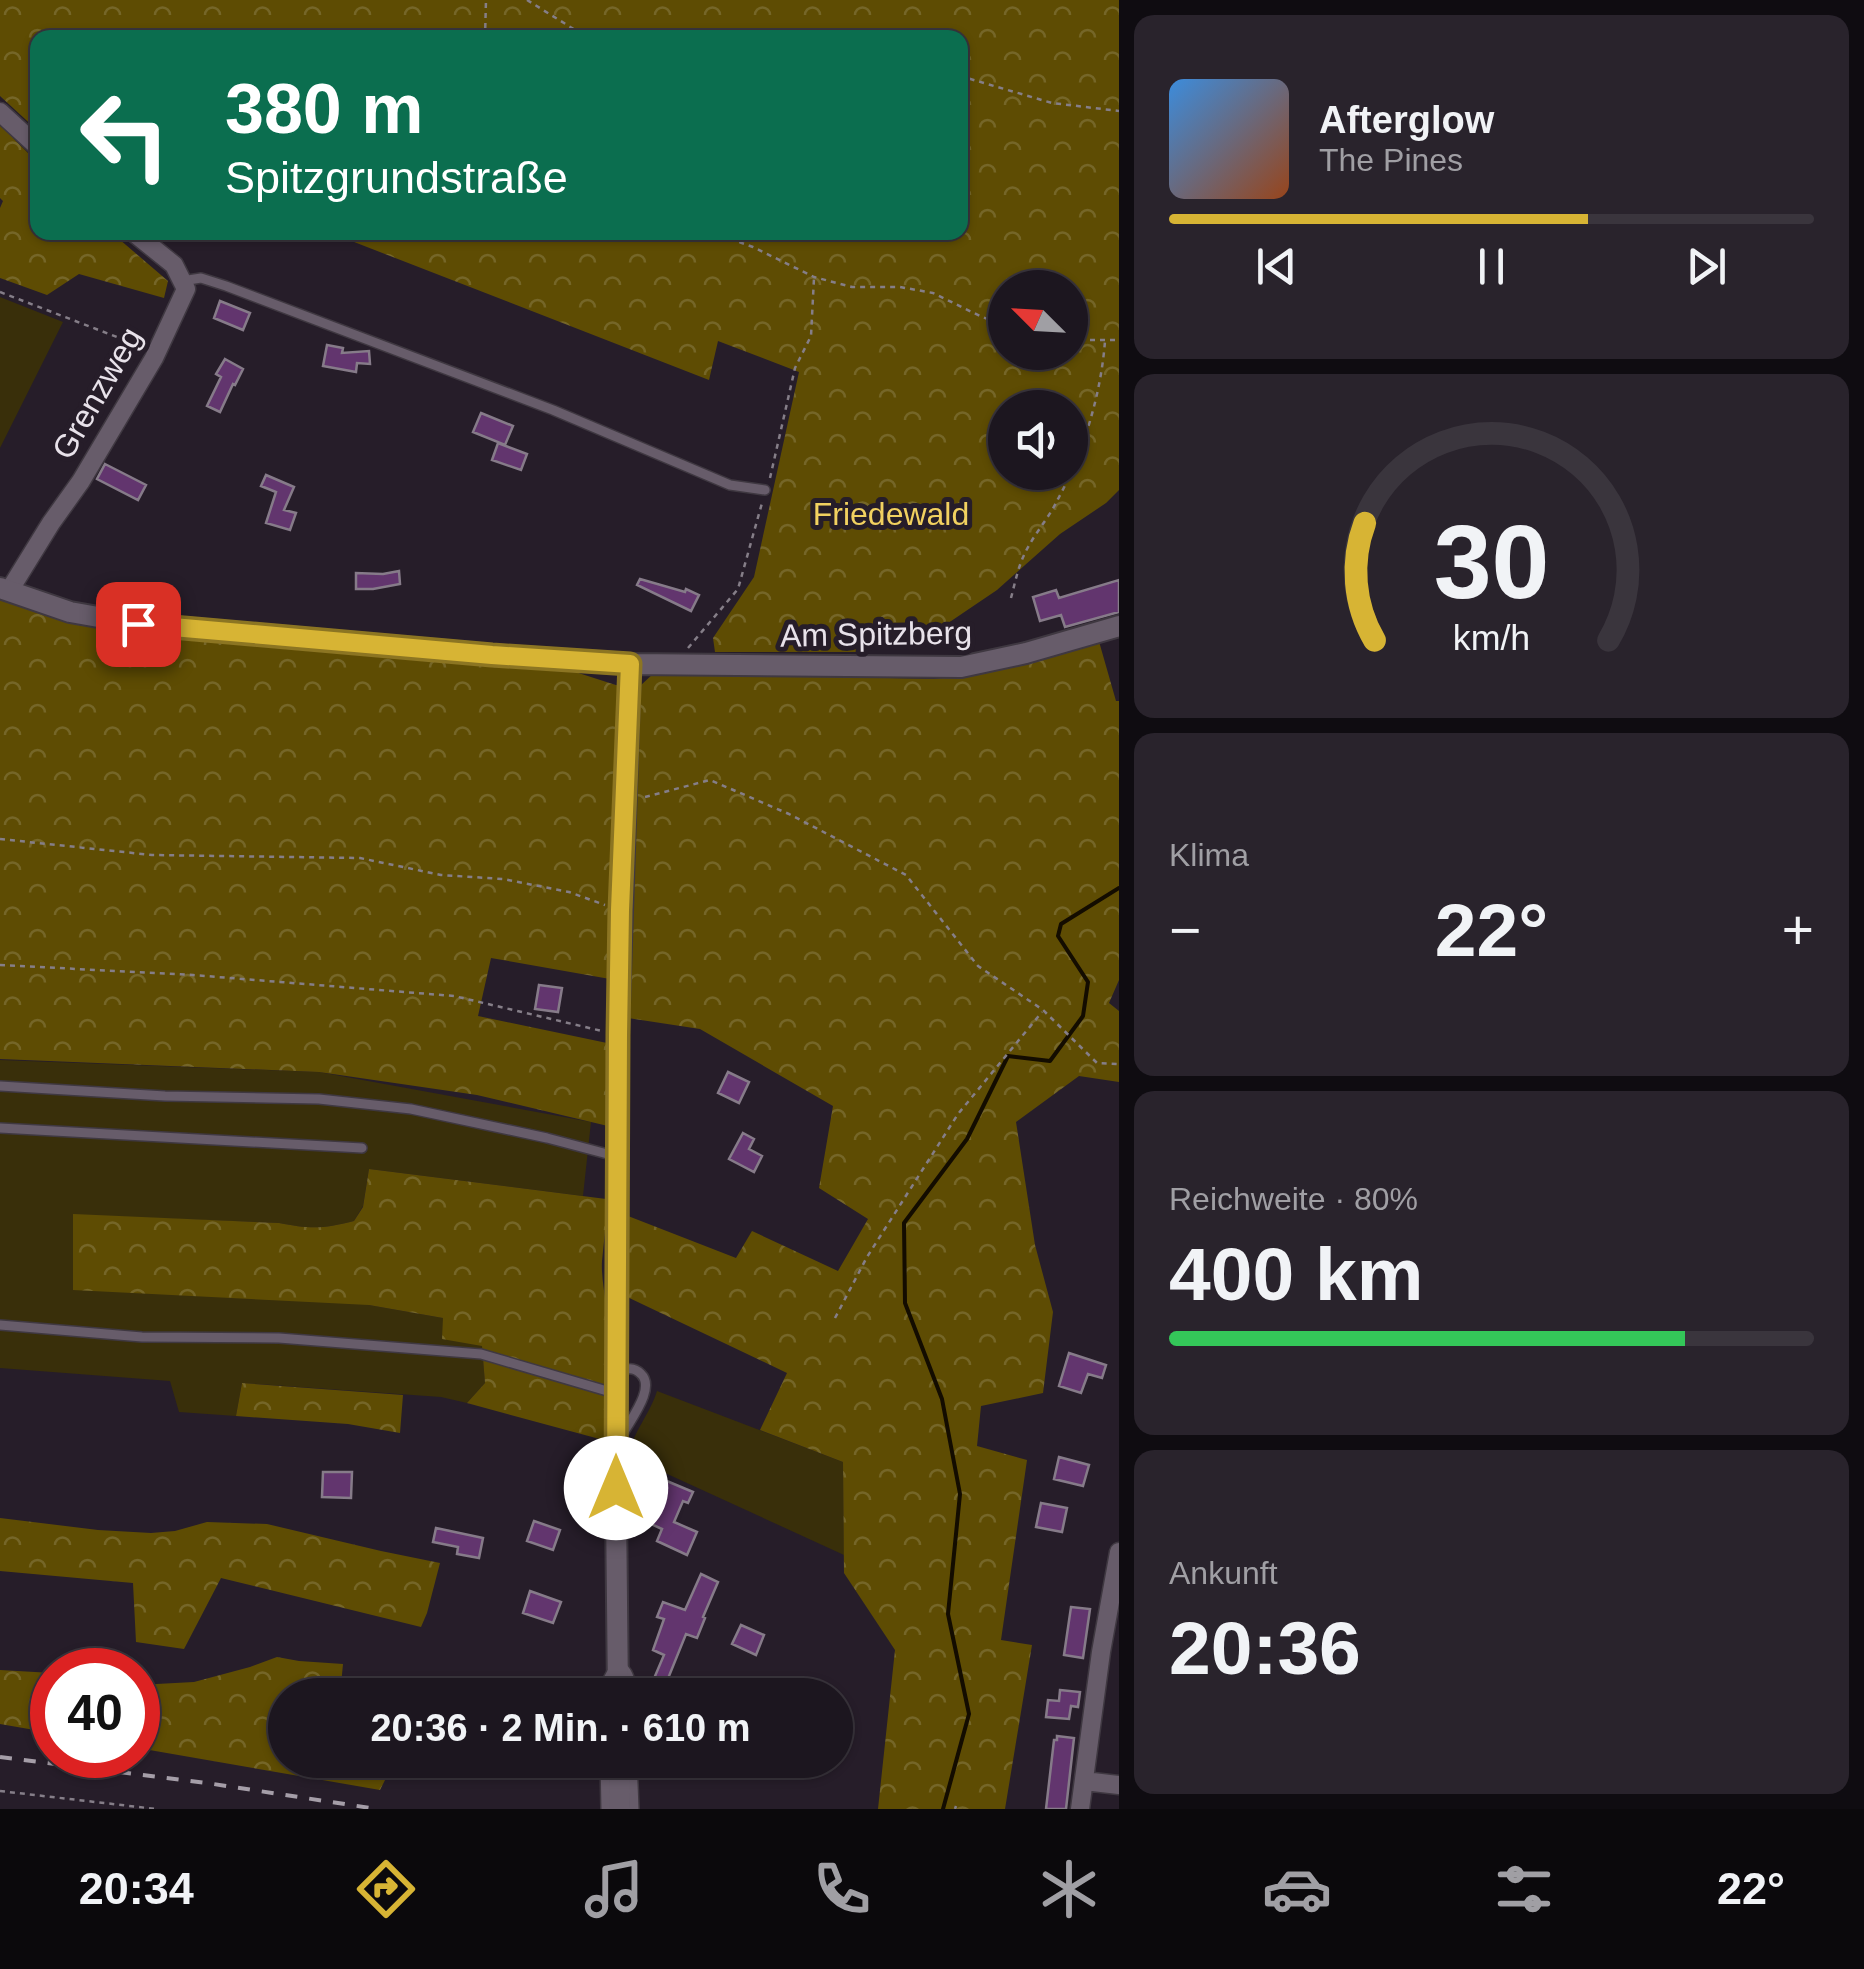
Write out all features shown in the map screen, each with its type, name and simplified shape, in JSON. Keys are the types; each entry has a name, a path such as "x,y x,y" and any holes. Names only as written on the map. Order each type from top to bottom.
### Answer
{"street":[{"path":"0,112 30,140"},
{"path":"143,240 174,265 182,281"},
{"name":"Grenzweg","path":"5,589 82,481 154,358 186,290 182,281"},
{"name":"Am Spitzberg","path":"5,589 70,612 138,624 630,664 961,667 1119,626"},
{"path":"618,1678 618,1035 630,664"},
{"path":"1080,1809 1110,1654 1119,1552"},
{"path":"619,1778 620,1809"},
{"path":"1084,1781 1119,1785"}],"lane":[{"path":"182,281 207,280 553,410 730,486 766,490"},
{"path":"0,1086 165,1096 320,1099 410,1109 547,1138 618,1158"},
{"path":"0,1128 362,1148"},
{"path":"0,1325 142,1337 279,1338 481,1354 617,1394"},
{"path":"616,1446 646,1383 634,1369 617,1372"},
{"path":"608,1678 618,1663 628,1678"},
{"path":"605,1778 606,1809"},
{"path":"633,1778 634,1809"}],"path":[{"path":"485,30 486,0"},
{"path":"527,0 575,30"},
{"path":"968,78 1052,103 1119,111"},
{"path":"733,240 814,276 852,287 932,292 988,320"},
{"path":"684,664 689,645 738,589 774,464 795,368 811,336 814,276"},
{"path":"0,292 135,344 154,358"},
{"path":"1088,341 1119,340"},
{"path":"1011,598 1025,552 1070,474 1099,386 1105,341"},
{"path":"624,802 710,780 790,814 906,875 978,966 1043,1010 1097,1063 1119,1064"},
{"path":"0,838 152,855 360,858 441,875 503,880 569,892 620,910"},
{"path":"0,965 193,975 454,996 618,1035"},
{"path":"835,1318 868,1257 958,1114 1043,1010"},
{"path":"0,1790 156,1809"}],"shaded area":[{"path":"0,297 63,322 0,448"},
{"path":"0,1060 319,1072 591,1122 583,1196 369,1169 363,1206 354,1221 334,1226 74,1215 369,1305 443,1318 482,1345 485,1383 467,1403 441,1397 242,1383 236,1416 179,1412 170,1381 0,1368"},
{"path":"657,1391 843,1462 844,1555 628,1456"}],"green space":[{"name":"Friedewald","path":"0,0 1119,0 1119,490 1060,534 997,590 926,638 855,652 715,652 713,638 754,577 799,372 718,341 709,380 349,240 968,240 968,30 30,30 30,124 0,96"},
{"path":"0,120 30,155 30,240 120,240 168,281 164,298 79,274 47,295 0,278"},
{"path":"0,599 84,623 566,669 622,687 610,979 491,958 478,1016 607,1043 608,1126 477,1095 319,1072 0,1059"},
{"path":"1098,638 1119,701 1119,980 1109,1003 1119,1011 1119,1082 1079,1076 1016,1122 1035,1245 1053,1312 1043,1393 981,1406 977,1446 1027,1460 1001,1640 1032,1645 1005,1809 878,1809 895,1650 844,1573 843,1462 760,1430 787,1373 623,1295 628,1216 736,1258 752,1231 838,1271 868,1219 819,1188 833,1106 700,1029 628,1018 630,804 640,686 654,673 934,679 985,673"},
{"path":"369,1169 606,1199 602,1267 607,1441 467,1403 485,1383 482,1346 442,1339 443,1318 369,1305 73,1290 73,1214 334,1226 354,1221 363,1207"},
{"path":"242,1383 403,1395 400,1433 348,1424 236,1416"},
{"path":"0,1518 151,1533 207,1522 267,1524 440,1563 421,1627 221,1578 184,1649 136,1642 133,1583 0,1571"},
{"path":"277,1657 343,1664 342,1678 268,1678 268,1771 160,1752 160,1684 194,1682"},
{"path":"0,1670 30,1672 30,1729 0,1724"},
{"path":"311,1778 386,1778 380,1790"}],"building":[{"path":"220,301 250,313 243,330 214,318"},
{"path":"327,345 343,348 342,353 369,351 370,364 357,363 356,372 323,366"},
{"path":"225,359 243,369 220,412 207,406 221,377 216,374"},
{"path":"481,413 513,426 505,445 473,432"},
{"path":"498,443 527,454 521,470 492,460"},
{"path":"105,464 146,485 138,500 97,479"},
{"path":"266,475 294,487 284,510 296,513 290,530 266,523 276,492 261,486"},
{"path":"399,571 400,584 356,589 356,573"},
{"path":"640,579 699,595 691,611 637,585"},
{"path":"1119,580 1119,612 1065,627 1061,615 1040,621 1033,597 1056,590 1059,598"},
{"path":"539,985 562,988 558,1012 535,1009"},
{"path":"728,1072 749,1082 739,1103 718,1093"},
{"path":"743,1133 754,1139 749,1149 762,1156 754,1172 729,1159"},
{"path":"1069,1353 1106,1365 1102,1378 1088,1374 1081,1393 1059,1386"},
{"path":"1059,1457 1089,1465 1083,1486 1054,1479"},
{"path":"323,1472 352,1472 351,1498 322,1497"},
{"path":"662,1479 693,1492 688,1503 683,1501 674,1522 697,1532 687,1555 657,1541 662,1529 638,1518 644,1504 650,1507"},
{"path":"1041,1503 1067,1508 1062,1532 1036,1527"},
{"path":"534,1521 560,1530 553,1550 527,1541"},
{"path":"436,1528 483,1538 479,1558 457,1554 458,1547 433,1542"},
{"path":"701,1574 718,1582 697,1638 686,1634 669,1676 674,1678 654,1678 664,1655 653,1650 664,1619 657,1617 663,1602 685,1610"},
{"path":"530,1591 561,1602 553,1623 523,1613"},
{"path":"1071,1607 1090,1609 1083,1658 1064,1655"},
{"path":"741,1625 764,1635 756,1655 732,1644"},
{"path":"1060,1690 1080,1692 1078,1707 1071,1706 1069,1719 1046,1717 1048,1700 1059,1701"},
{"path":"1057,1736 1074,1738 1066,1809 1046,1809 1054,1740"}],"waterway":[{"path":"943,1809 969,1714 948,1614 960,1494 942,1399 905,1303 904,1223 967,1139 1008,1056 1050,1061 1083,1016 1088,982 1058,936 1061,924 1119,888"}],"railway":[{"path":"0,1757 377,1809"}],"route":[{"path":"138,624 630,664 620,910 616,1488"}]}
